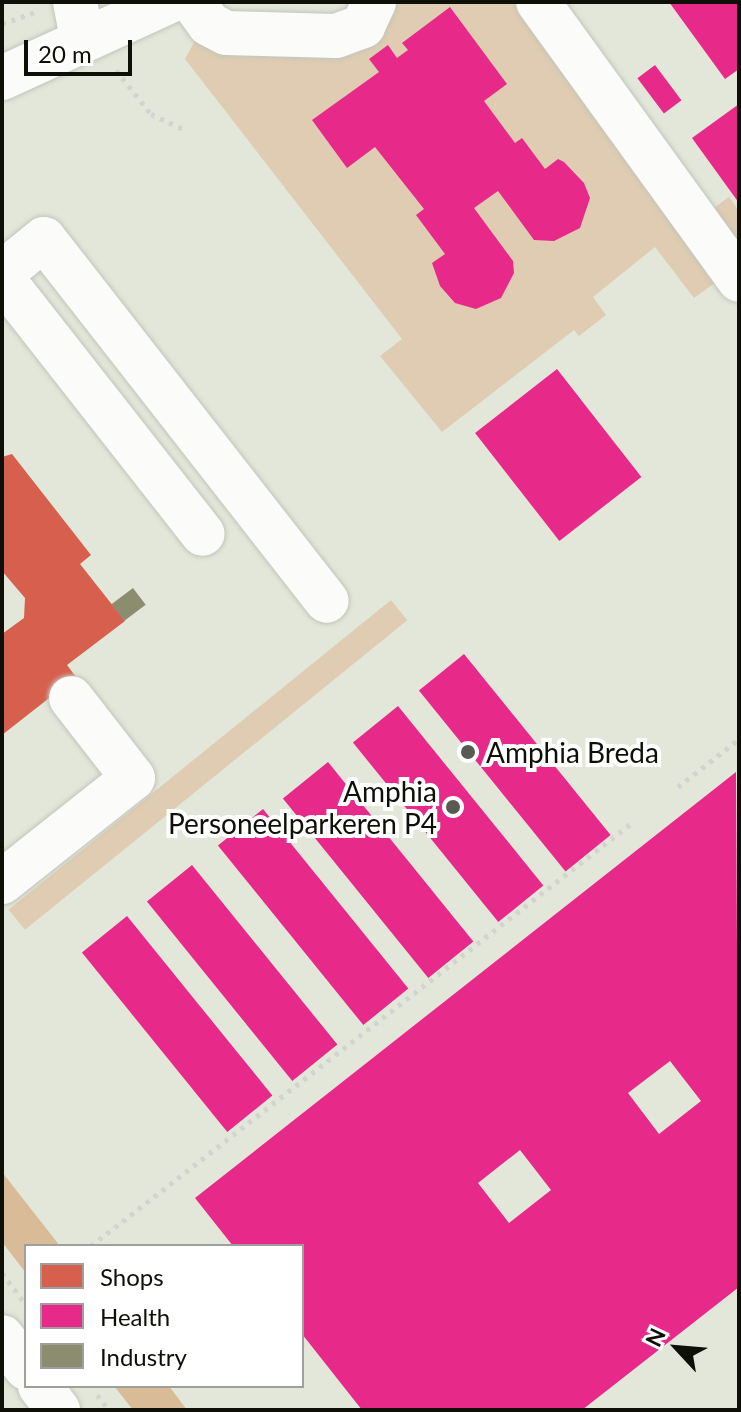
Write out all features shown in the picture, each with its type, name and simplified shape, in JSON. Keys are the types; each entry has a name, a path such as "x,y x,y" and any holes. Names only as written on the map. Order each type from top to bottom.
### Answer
{"street":[{"path":"22,79 77,40 168,2"},
{"path":"193,2 209,24 226,33 336,36 363,26 374,2"},
{"path":"538,2 739,280"},
{"path":"203,534 2,276 44,239 327,601"},
{"path":"2,882 133,778 71,698"},
{"path":"2,1337 24,1365"},
{"path":"42,1388 58,1410"}],"path":[{"path":"77,40 151,114 185,130"},
{"path":"678,787 739,739"},
{"path":"94,1244 633,822"},
{"path":"2,1273 24,1301"},
{"path":"92,1388 109,1410"}],"shaded area":[{"path":"391,2 517,2 719,280 694,298 655,247 593,297 606,315 579,336 574,330 442,432 380,356 402,339 185,59 198,35 202,40"},
{"path":"729,197 739,211 739,263 704,215"},
{"path":"391,600 407,620 25,930 9,910"},
{"path":"2,1172 58,1244 24,1244 24,1270 2,1242"},
{"path":"116,1388 170,1388 187,1410 133,1410"}],"building: Shops":[{"path":"12,454 91,555 80,564 125,621 67,665 76,677 2,735 2,634 24,618 25,598 2,571 2,457"}],"building: Health":[{"path":"669,2 739,2 739,69 725,79"},
{"path":"450,7 507,84 484,101 515,143 522,138 545,169 558,159 564,162 584,183 590,198 580,228 554,241 534,240 498,191 474,208 513,261 514,273 501,298 476,309 455,303 440,286 432,263 445,254 416,215 424,209 375,147 347,168 312,120 379,72 369,59 388,45 397,58 408,50 402,43"},
{"path":"655,65 681,100 664,113 637,78"},
{"path":"739,104 739,203 692,138"},
{"path":"557,369 641,477 559,541 475,433"},
{"path":"464,654 611,835 566,872 419,691"},
{"path":"398,706 543,886 498,922 353,743"},
{"path":"328,762 473,942 428,978 283,799"},
{"path":"736,772 739,1287 582,1410 362,1410 304,1337 304,1244 231,1244 195,1198","holes":["670,1061 701,1101 659,1134 628,1093","520,1150 551,1190 509,1223 478,1183"]},
{"path":"263,809 408,989 363,1025 218,846"},
{"path":"192,865 337,1045 292,1081 147,902"},
{"path":"127,916 272,1096 227,1132 82,953"}],"building: Industry":[{"path":"133,588 146,605 124,621 111,604"}],"place":[{"name":"Amphia Breda","path":"468,752"},
{"name":"Amphia Personeelparkeren P4","path":"453,807"}]}
